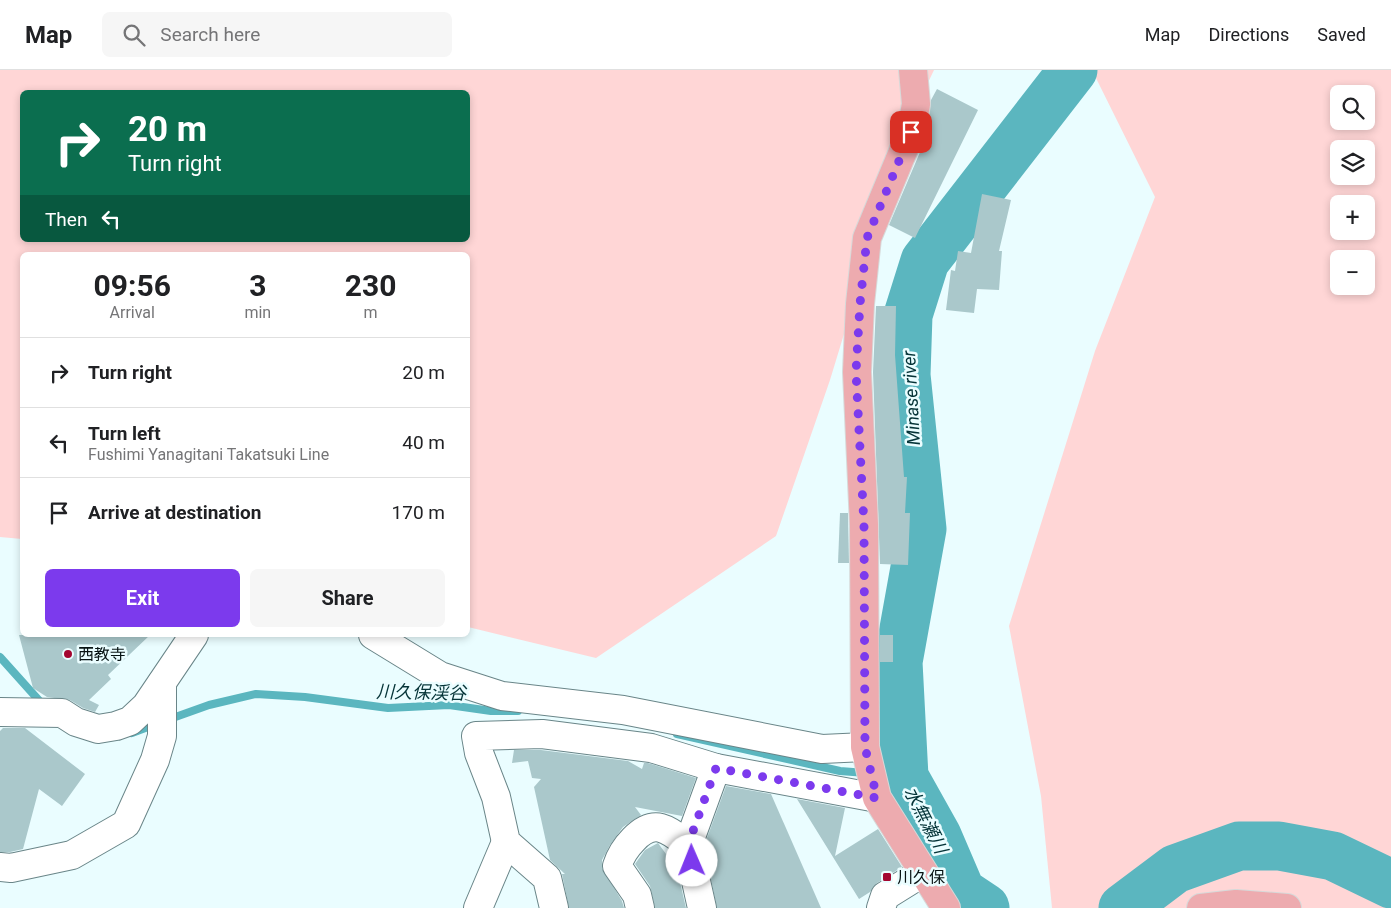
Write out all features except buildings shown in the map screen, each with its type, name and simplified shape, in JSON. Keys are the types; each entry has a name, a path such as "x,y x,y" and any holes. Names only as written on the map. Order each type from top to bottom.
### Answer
{"main road":[{"path":"913,70 916,104 911,132 867,238 860,304 856,372 864,525 866,753 876,792 922,873 946,908"},
{"path":"1201,908 1236,904 1288,908"}],"street":[{"path":"1,715 27,711 62,713 76,722 98,729 130,721 146,706 193,637"},
{"path":"376,637 440,676 502,696 655,716 822,749 866,753"},
{"path":"0,867 11,868 72,855 126,824 158,752 162,736 162,683"},
{"path":"651,748 655,716"},
{"path":"478,908 506,842 496,798 478,753 476,736 542,734 651,748 716,768 876,792"},
{"path":"702,908 688,845 716,768"},
{"path":"640,908 637,895 617,866 621,854 646,830 660,828 675,835 688,845"},
{"path":"506,842 547,878 554,908"},
{"path":"880,908 886,896 922,873"}],"shaded area":[{"path":"0,70 934,70 907,127 830,380 776,536 596,658 470,627 470,252 20,252 20,539 0,537"},
{"path":"1092,70 1391,70 1391,908 1052,908 1041,796 1009,626 1095,351 1155,197"}],"waterway":[{"name":"Minase river","path":"985,908 961,892 937,836 904,777 898,662 922,529 906,375 908,315 925,261 1073,70"},
{"name":"川久保渓谷","path":"0,657 44,706"},
{"name":"川久保渓谷","path":"167,720 209,705 256,694 305,697 388,708 449,705 491,711 518,711"},
{"name":"川久保渓谷","path":"132,733 156,724"},
{"name":"川久保渓谷","path":"677,734 840,771 866,773"},
{"name":"川久保渓谷","path":"877,774 904,777"},
{"name":"水無瀬川","path":"1123,908 1175,869 1239,846 1279,846 1333,856 1391,884"}],"place":[{"name":"西教寺","path":"68,654"},
{"name":"川久保","path":"887,877"}],"route":[{"path":"692,861 688,845 716,768 877,798 865,747 864,525 856,372 860,304 867,238 911,132"}]}
